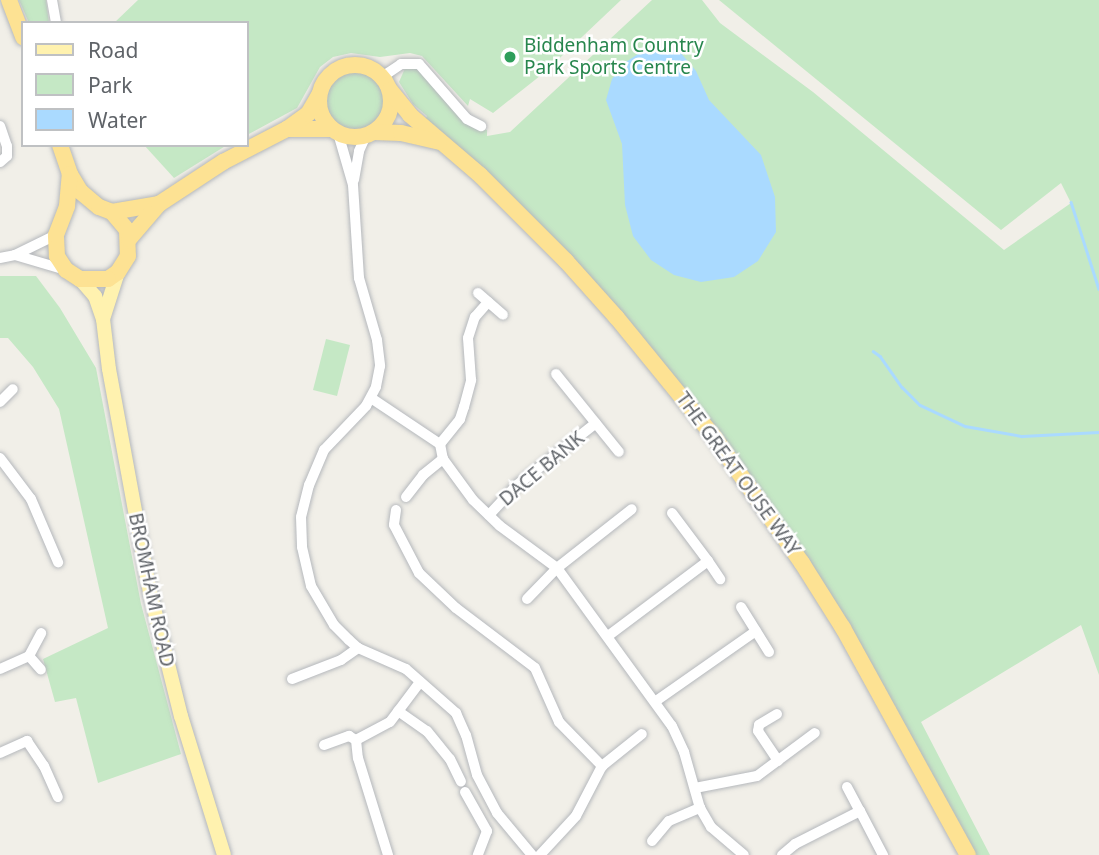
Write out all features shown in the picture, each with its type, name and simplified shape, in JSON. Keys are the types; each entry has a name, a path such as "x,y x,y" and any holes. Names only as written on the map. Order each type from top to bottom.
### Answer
{"highway":[{"path":"9,0 21,32"},
{"path":"129,239 159,204 223,162 287,129 307,114 325,80 345,66 369,67 386,83 389,114 370,134 352,137 335,131 287,129"},
{"name":"THE GREAT OUSE WAY","path":"386,83 410,114 489,184 566,261 617,318 714,437 803,563 843,628 968,855"},
{"path":"319,95 322,117 335,131"},
{"name":"THE GREAT OUSE WAY","path":"370,134 401,133 442,143"},
{"path":"61,147 70,173 81,192 106,210 121,220 129,239 128,256 118,272 99,281 73,275 57,256 56,235 64,220 74,211 106,210 159,204"},
{"path":"64,220 70,173"}],"main road":[{"name":"BROMHAM ROAD","path":"103,319 118,272"},
{"name":"BROMHAM ROAD","path":"73,275 95,296 103,319 109,369 150,592 181,716 224,855"}],"street":[{"path":"52,0 55,21"},
{"path":"386,83 401,64 419,64 467,119 481,125"},
{"path":"0,126 7,146 7,156 0,162"},
{"path":"335,131 353,185"},
{"path":"370,134 359,151 353,185 359,278 377,340 380,366 371,398 324,450 309,485 301,517 302,547 311,586 334,625 358,648 405,669 456,713 466,735 477,775 507,826 531,855"},
{"path":"0,258 15,255 56,235"},
{"path":"15,255 73,275"},
{"path":"478,293 503,315"},
{"path":"440,444 460,419 464,408 471,380 468,338 475,317 488,302"},
{"name":"DACE BANK","path":"556,374 619,452"},
{"path":"0,402 13,389"},
{"path":"371,398 440,444 443,460 489,515 557,568 656,701 684,752 701,808 710,827 744,855"},
{"name":"DACE BANK","path":"489,515 517,485 596,423"},
{"path":"0,458 31,499 58,562"},
{"path":"405,497 423,475 443,460"},
{"path":"527,599 557,568 632,509"},
{"path":"396,510 394,525 419,573 456,608 535,668 559,722 602,766"},
{"path":"672,513 720,579"},
{"path":"608,635 708,561"},
{"path":"741,607 769,652"},
{"path":"656,701 755,631"},
{"path":"0,669 29,656 41,633"},
{"path":"292,679 341,660 358,648"},
{"path":"29,656 41,670"},
{"path":"356,740 390,722 420,682"},
{"path":"398,711 427,731 450,759 487,831 478,855"},
{"path":"777,714 759,725 758,731 778,761"},
{"path":"695,788 757,776 815,733"},
{"path":"540,855 576,816 602,766 642,734"},
{"path":"324,745 349,736 356,740"},
{"path":"356,740 358,758 388,855"},
{"path":"0,753 27,741 44,766 58,797"},
{"path":"847,787 883,855"},
{"path":"652,841 669,821 701,808"},
{"path":"782,855 795,844 860,811"},
{"path":"487,831 507,826"}],"green space":[{"path":"19,0 46,0 49,21 28,21"},
{"name":"Biddenham Country Park Sports Centre","path":"138,0 621,0 545,72 493,113 470,99 468,106 422,56 410,53 380,57 351,53 333,57 320,67 297,108 248,134 248,21 116,21"},
{"path":"652,0 702,0 720,23 813,92 1004,250 1071,203 1061,183 1001,230 719,0 1099,0 1099,675 1081,625 921,722 990,855 976,855 849,624 765,495 720,433 623,313 571,256 485,170 425,120 427,116 413,104 399,82 406,66 414,66 479,129 487,130 487,136 510,132"},
{"path":"349,72 361,72 376,80 384,95 384,107 376,122 361,130 349,130 334,122 326,107 326,95 334,80"},
{"path":"146,147 224,147 174,178"},
{"path":"0,276 36,276 60,308 96,368 141,604 181,754 98,783 76,698 55,702 43,659 108,628 59,409 33,367 8,338 0,338"},
{"path":"326,339 350,345 337,396 313,390"}],"water":[{"path":"664,46 680,52 696,71 709,100 761,155 775,197 776,232 758,261 734,277 701,282 674,275 651,260 633,236 625,205 622,144 606,100 612,79 626,62 641,52"}],"waterway":[{"path":"1071,202 1099,289"},
{"path":"873,351 920,405 965,426 1022,436 1099,432"}],"place":[{"name":"Biddenham Country Park Sports Centre","path":"510,57"}]}
